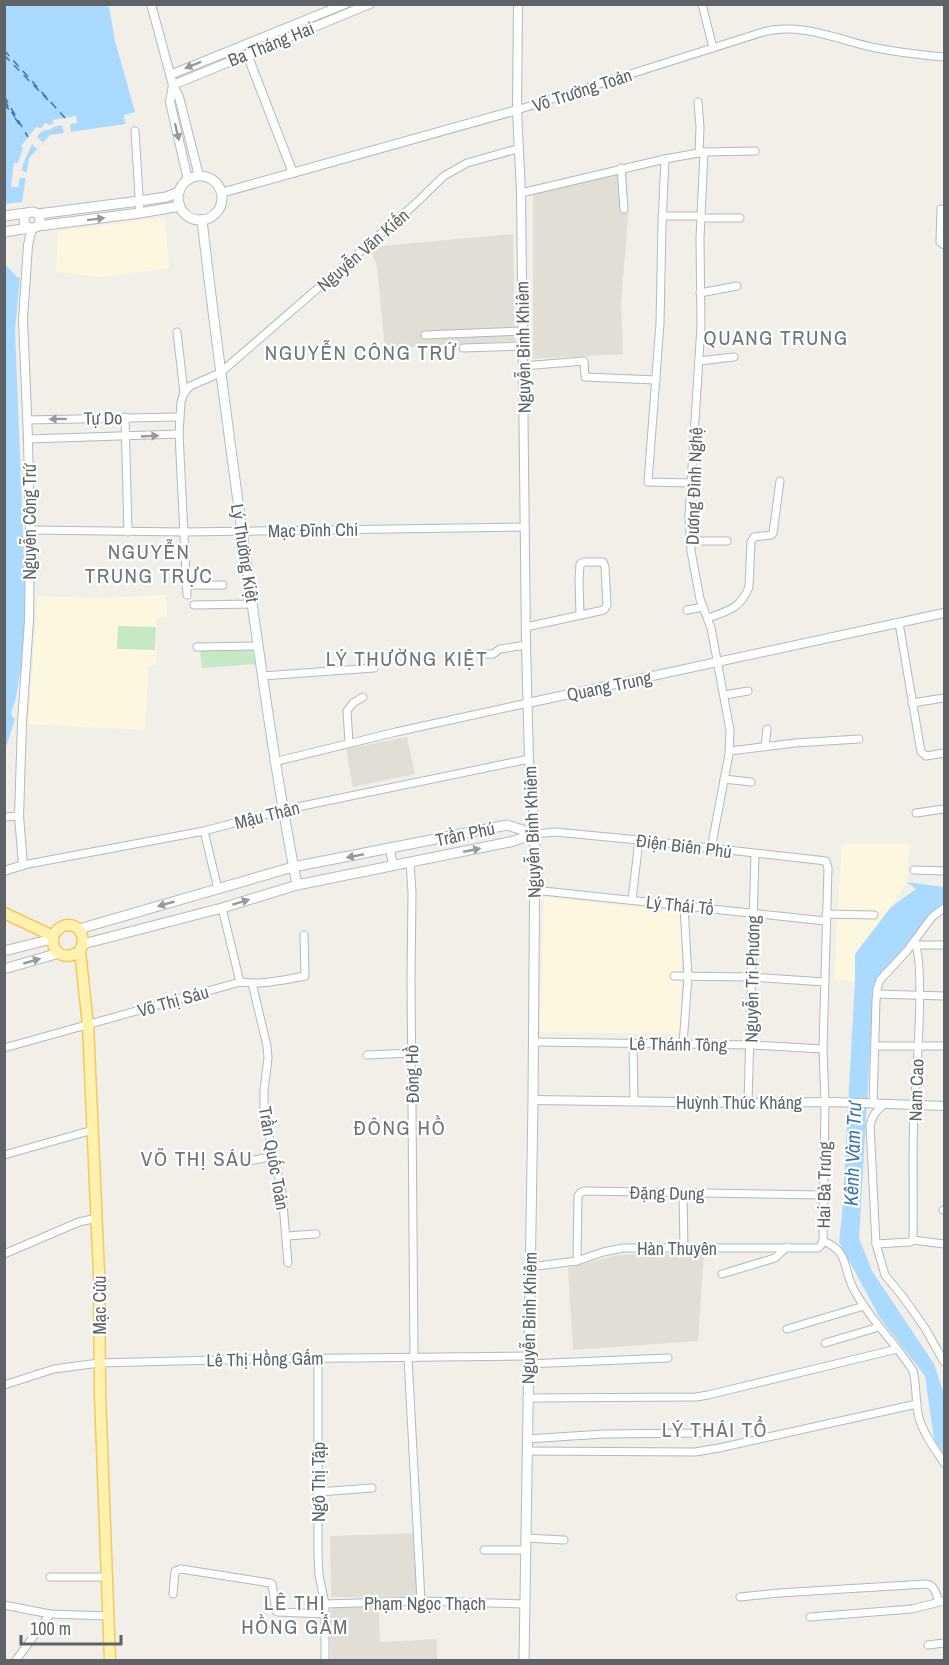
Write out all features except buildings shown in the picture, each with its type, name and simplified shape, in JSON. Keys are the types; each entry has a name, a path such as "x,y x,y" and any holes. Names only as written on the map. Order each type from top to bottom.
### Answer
{"main road":[{"path":"199,176 213,181 221,193 219,207 215,213 202,220 188,216 180,206 179,192 184,183 199,176"},
{"path":"4,216 139,201 166,197 179,192"},
{"path":"4,232 180,206"},
{"path":"27,213 24,216 24,222 33,227"},
{"path":"33,227 40,219 38,213"},
{"name":"Lý Thường Kiệt","path":"202,220 220,373 274,762 297,885"},
{"name":"Trần Phú","path":"4,951 53,937 61,926 74,926 79,929 293,867 507,825 535,834"},
{"name":"Trần Phú","path":"4,969 59,953 66,956 74,955 82,947 297,885 510,842 535,834"},
{"name":"Nguyễn Bỉnh Khiêm","path":"524,1660 535,834"},
{"path":"218,889 222,908"},
{"path":"4,913 53,937 53,944 59,953"},
{"path":"79,929 83,936 82,947"},
{"name":"Mạc Cửu","path":"82,947 97,1218 99,1364 110,1660"}],"street":[{"path":"151,4 173,85 179,97 199,176"},
{"name":"Ba Tháng Hai","path":"171,75 341,9 370,4"},
{"name":"Nguyễn Bỉnh Khiêm","path":"518,4 517,110 521,193 526,645 529,759 535,834"},
{"path":"702,4 713,48"},
{"name":"Ba Tháng Hai","path":"173,85 247,54 341,9"},
{"name":"Võ Trường Toản","path":"221,193 517,110 772,29 786,28 881,48 945,57"},
{"path":"247,54 293,173"},
{"path":"173,85 170,102 188,180"},
{"name":"Dương Đình Nghệ","path":"698,102 701,153 701,326 689,515 690,541 694,571 708,618 725,695 730,730 730,751 711,849"},
{"path":"135,131 140,213"},
{"name":"Nguyễn Văn Kiến","path":"184,393 190,386 220,373 444,176 467,163 518,149"},
{"path":"521,193 665,159 701,153 755,151"},
{"path":"665,159 660,323 648,482 692,483"},
{"path":"621,168 624,209"},
{"path":"941,209 940,242 945,245"},
{"path":"662,216 740,218"},
{"name":"Nguyễn Công Trứ","path":"23,865 19,816 28,641 30,530 23,320 28,245 33,227"},
{"path":"700,292 737,286"},
{"path":"425,335 523,331"},
{"path":"177,332 184,393 179,417 179,434 187,595"},
{"path":"463,348 523,346"},
{"path":"699,361 734,357"},
{"path":"523,366 584,361 585,377 656,380"},
{"path":"125,417 128,532"},
{"name":"Tự Do","path":"27,420 179,417"},
{"name":"Tự Do","path":"28,440 179,434"},
{"path":"708,618 737,606 748,591 751,542 754,537 773,533 780,481"},
{"name":"Mạc Đĩnh Chi","path":"30,530 184,532 525,527"},
{"path":"690,541 727,541"},
{"path":"526,627 602,611 606,608 603,562 580,564 580,615"},
{"path":"186,585 223,585"},
{"path":"194,605 252,604"},
{"path":"687,610 703,607"},
{"name":"Quang Trung","path":"274,762 528,702 945,613"},
{"path":"899,623 921,752 926,756 945,753"},
{"path":"486,654 493,654 500,649 526,645"},
{"path":"197,647 258,646"},
{"path":"262,676 374,668"},
{"path":"725,695 748,692"},
{"path":"349,743 347,711 353,703 363,697"},
{"path":"912,703 945,698"},
{"path":"765,747 767,729"},
{"path":"730,751 795,743 859,739"},
{"name":"Mậu Thân","path":"4,871 23,865 204,831 283,810 529,759"},
{"path":"724,779 751,782"},
{"path":"916,813 945,808"},
{"path":"4,817 19,816"},
{"path":"204,831 218,889"},
{"name":"Điện Biên Phủ","path":"535,834 555,832 822,860 826,861 828,868"},
{"path":"632,900 639,840"},
{"path":"390,849 393,865"},
{"name":"Nguyễn Tri Phương","path":"748,1103 755,854"},
{"name":"Đông Hồ","path":"410,862 412,893 411,1358 421,1601"},
{"name":"Hai Bà Trưng","path":"828,868 823,1048 829,1102 823,1195 823,1240 839,1249 843,1254 853,1287 864,1306 912,1371 915,1378 920,1419 925,1433 945,1464"},
{"path":"914,870 945,872"},
{"name":"Lý Thái Tổ","path":"534,890 753,913 826,917 874,915"},
{"path":"683,1044 688,977 684,906"},
{"path":"222,908 240,982"},
{"path":"870,1104 876,1046 877,994 880,980 916,943 932,917 945,908"},
{"name":"Võ Thị Sáu","path":"4,1048 240,982 252,983 305,976 304,935"},
{"path":"916,943 945,945"},
{"name":"Nam Cao","path":"913,1240 919,995 916,943"},
{"path":"674,976 751,977 825,982"},
{"name":"Trần Quốc Toản","path":"252,983 267,1046 264,1108 282,1192 288,1263"},
{"path":"877,994 945,996"},
{"name":"Lê Thánh Tông","path":"533,1042 823,1048"},
{"path":"633,1043 634,1101"},
{"path":"876,1046 945,1047"},
{"path":"367,1056 412,1053"},
{"name":"Huỳnh Thúc Kháng","path":"533,1100 829,1102 945,1106"},
{"path":"885,1104 876,1111 870,1125 876,1244 885,1275 925,1328 945,1362"},
{"path":"4,1155 93,1130"},
{"path":"249,1161 274,1156"},
{"name":"Đặng Dung","path":"577,1261 578,1196 584,1191 823,1195"},
{"path":"683,1193 684,1248"},
{"path":"4,1254 79,1222 97,1218"},
{"path":"287,1236 316,1234"},
{"name":"Hàn Thuyên","path":"530,1267 577,1261 623,1248 818,1248 823,1240"},
{"path":"876,1244 913,1240 945,1244"},
{"path":"722,1274 775,1258 787,1247"},
{"path":"788,1329 864,1306"},
{"path":"825,1343 879,1327"},
{"path":"527,1398 696,1397 897,1349"},
{"name":"Lê Thị Hồng Gấm","path":"4,1385 54,1369 99,1364 318,1358 528,1360 668,1358"},
{"name":"Ngô Thị Tập","path":"318,1358 319,1575 326,1604 325,1660"},
{"path":"527,1451 695,1452 917,1404"},
{"path":"527,1439 603,1434 699,1433"},
{"path":"318,1492 372,1488"},
{"path":"526,1538 564,1540"},
{"path":"484,1550 526,1550"},
{"path":"173,1594 175,1571 181,1569 270,1583 276,1611 326,1614"},
{"path":"50,1577 107,1577"},
{"path":"740,1597 931,1584 942,1601 912,1609 810,1617"},
{"name":"Phạm Ngọc Thạch","path":"326,1604 421,1601 525,1604"},
{"path":"4,1605 50,1614 108,1616"},
{"path":"16,1660 50,1614"},
{"path":"928,1645 945,1643"}],"shaded area":[{"path":"627,170 628,219 621,303 623,354 533,359 533,189"},
{"path":"165,218 169,268 101,277 56,272 58,231"},
{"path":"513,234 515,341 385,349 377,266 371,250 381,246"},
{"path":"166,595 167,617 157,618 156,665 148,667 145,730 28,724 38,596 99,598"},
{"path":"407,737 415,774 353,787 346,749"},
{"path":"842,844 910,844 907,882 855,954 855,981 834,979"},
{"path":"544,897 679,912 682,915 680,1034 540,1032"},
{"path":"704,1253 698,1341 573,1350 568,1268 618,1255"},
{"path":"418,1533 420,1598 331,1597 330,1536"},
{"path":"379,1607 380,1642 437,1639 437,1660 331,1660 329,1614 333,1608"}],"green space":[{"path":"118,626 156,627 155,650 117,649"},
{"path":"252,649 255,664 202,668 200,650"}],"water":[{"path":"19,4 98,4 109,7 115,41 135,112 124,115 125,124 50,135 29,158 22,202 5,204 4,7"},
{"path":"5,264 20,278 15,331 27,631 16,698 11,713 15,719 5,750"},
{"name":"Kênh Vàm Trư","path":"907,882 944,887 944,906 937,908 874,983 859,1238 872,1271 934,1364 944,1394 944,1454 934,1439 925,1376 880,1318 839,1242 855,954 891,907 916,889"}],"pier":[{"path":"76,116 77,123 70,124 71,133 64,134 62,125 41,132 37,137 43,142 37,149 32,144 23,164 22,171 27,172 26,178 20,178 18,187 11,187 14,163 18,163 23,148 21,146 36,127 43,127 47,123 48,125 53,124 53,120"}],"ferry route":[{"path":"4,50 65,118"},
{"path":"4,55 48,100"},
{"path":"4,96 28,137"},
{"path":"4,100 15,117"},
{"path":"4,103 12,114"},
{"path":"15,118 21,127"}],"district":[{"name":"QUANG TRUNG","path":"776,337"},
{"name":"NGUYỄN CÔNG TRỨ","path":"361,352"},
{"name":"NGUYỄN TRUNG TRỰC","path":"149,563"},
{"name":"LÝ THƯỜNG KIỆT","path":"407,658"},
{"name":"ĐÔNG HỒ","path":"400,1127"},
{"name":"VÕ THỊ SÁU","path":"197,1158"},
{"name":"LÝ THÁI TỔ","path":"715,1429"},
{"name":"LÊ THỊ HỒNG GẤM","path":"295,1614"}]}
